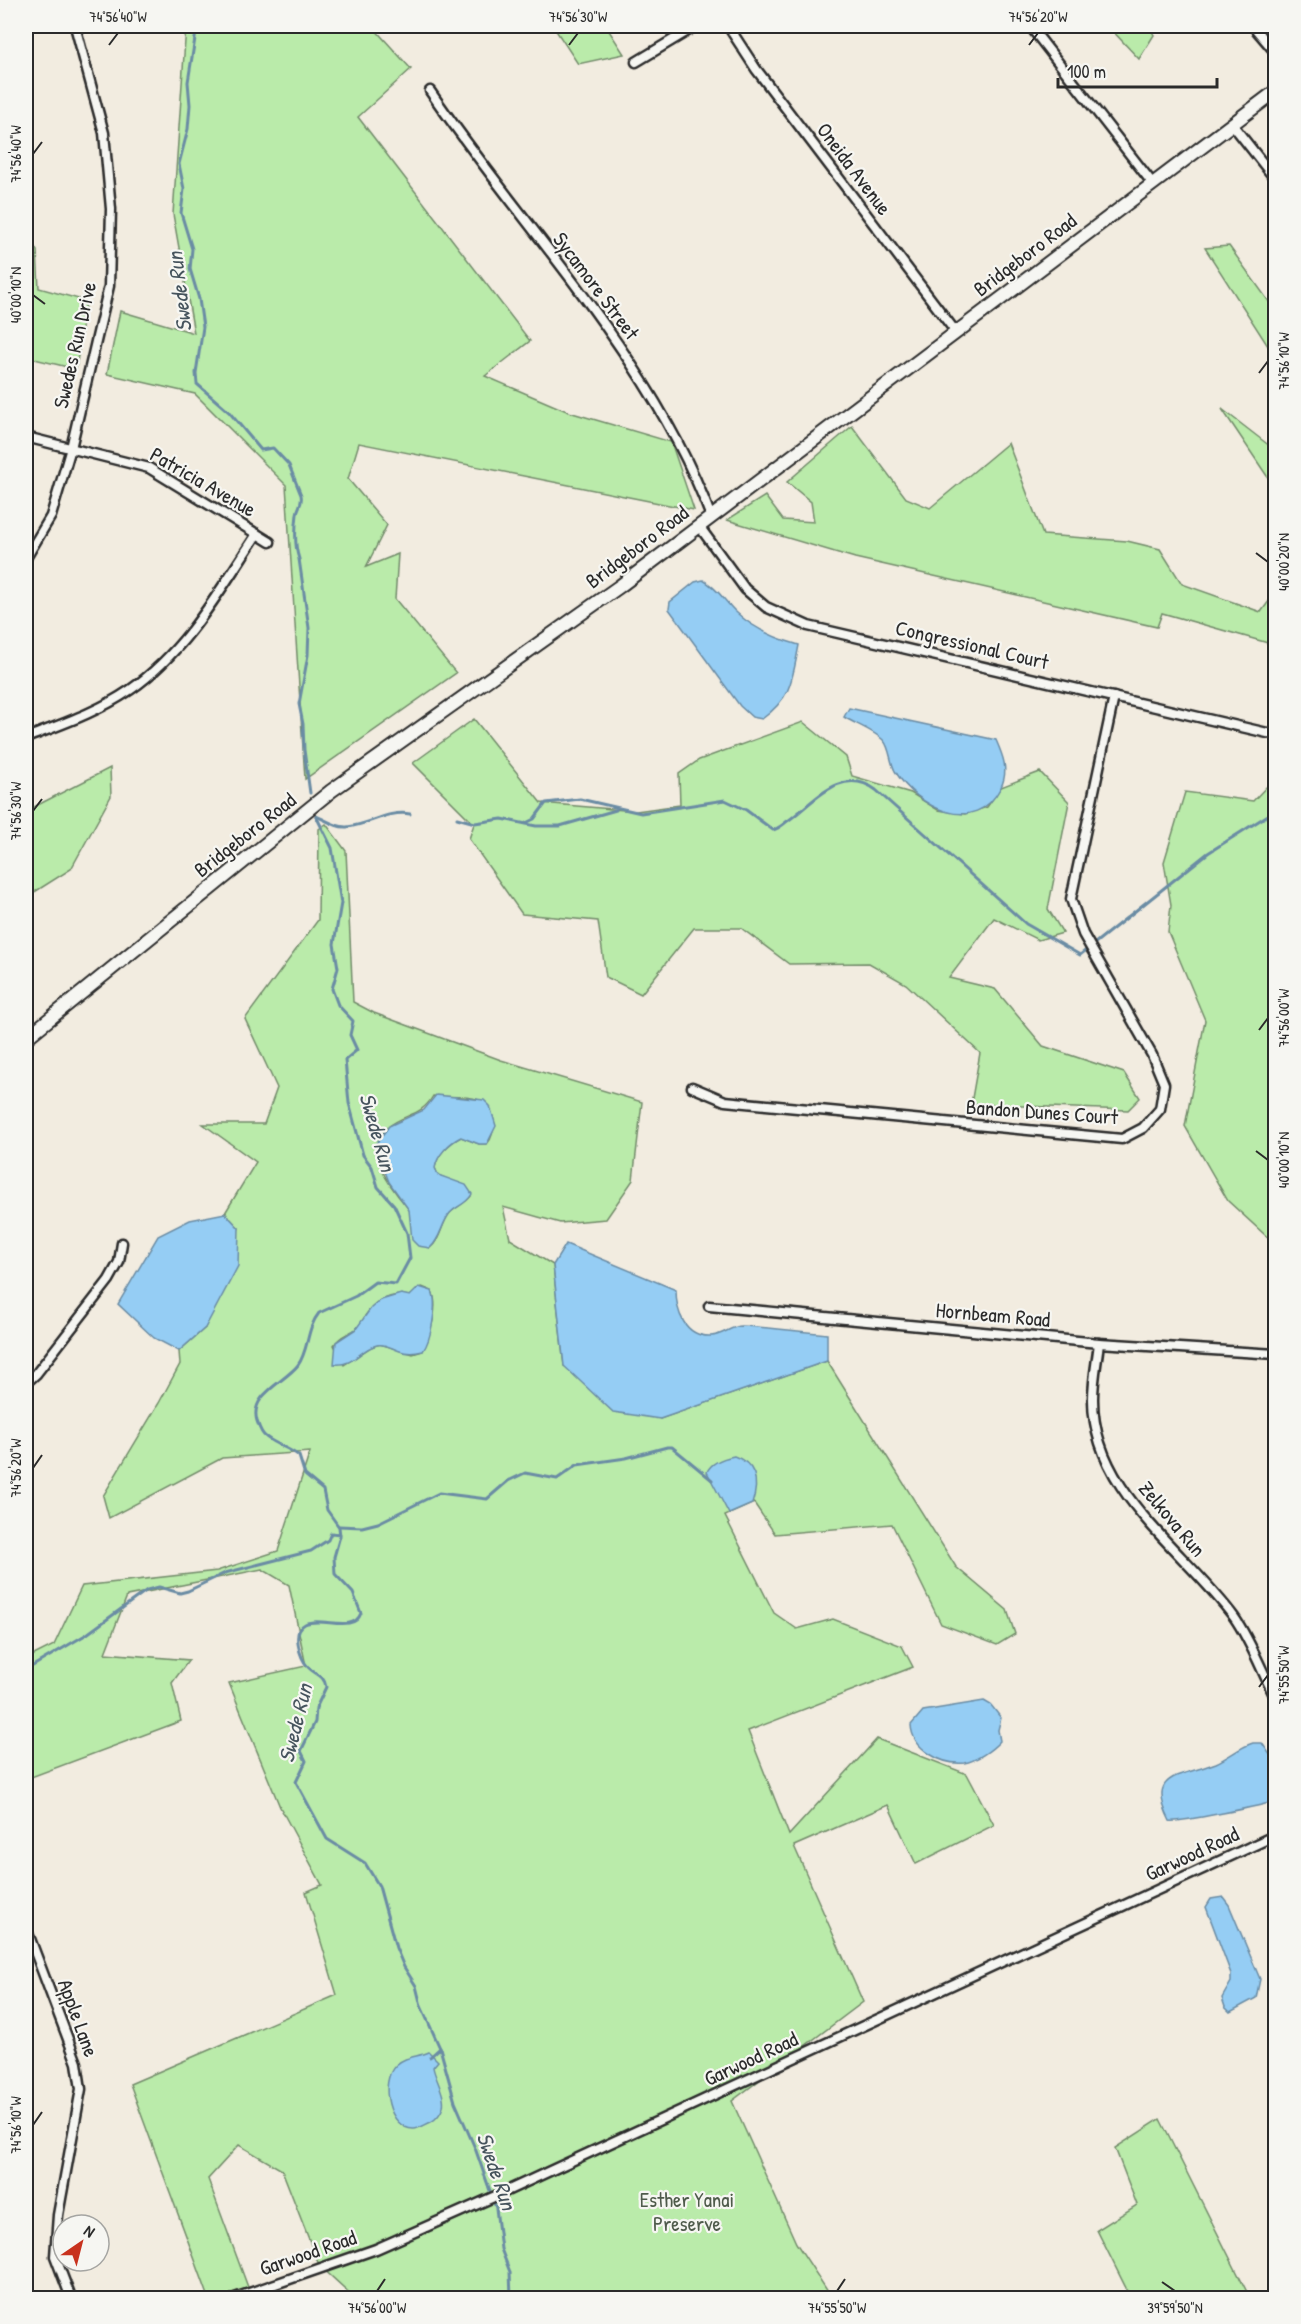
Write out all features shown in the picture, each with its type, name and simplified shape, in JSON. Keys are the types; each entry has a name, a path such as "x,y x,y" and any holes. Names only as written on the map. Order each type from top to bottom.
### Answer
{"main road":[{"name":"Bridgeboro Road","path":"26,1038 332,791 699,526 1275,91"}],"street":[{"name":"Swedes Run Drive","path":"26,558 51,516 109,286 111,209 105,133 75,26"},
{"path":"636,62 696,26"},
{"name":"Oneida Avenue","path":"728,26 756,69 955,332"},
{"path":"1030,26 1153,184"},
{"path":"1253,26 1275,53"},
{"name":"Sycamore Street","path":"430,91 638,373 680,443 711,517"},
{"path":"1232,123 1275,180"},
{"name":"Patricia Avenue","path":"26,437 148,468 197,495 270,542"},
{"name":"Congressional Court","path":"699,526 745,589 766,607 808,626 1275,735"},
{"path":"26,738 83,717 130,690 171,655 205,614 256,534"},
{"name":"Bandon Dunes Court","path":"692,1087 725,1101 1122,1139 1143,1128 1160,1109 1164,1084 1152,1054 1083,934 1071,899 1114,697"},
{"path":"26,1383 36,1374 109,1280 119,1262 122,1243"},
{"name":"Hornbeam Road","path":"708,1306 1099,1343 1275,1353"},
{"name":"Zelkova Run","path":"1099,1343 1093,1399 1095,1420 1102,1449 1119,1484 1155,1530 1236,1619 1275,1699"},
{"name":"Garwood Road","path":"235,2298 376,2249 498,2195 1275,1835"},
{"name":"Apple Lane","path":"26,1928 77,2063 80,2080 81,2089 58,2215 55,2256 71,2298"}],"green space":[{"path":"186,26 372,26 411,69 358,117 530,341 485,376 569,412 671,442 694,510 359,443 348,479 387,525 366,567 398,554 395,599 456,673 305,779 286,485 195,394 107,374 120,311 194,333 173,214"},
{"path":"553,26 606,26 624,54 578,64"},
{"path":"1108,26 1149,26 1154,35 1139,59"},
{"path":"26,232 37,251 39,288 86,301 76,369 26,357"},
{"path":"1229,246 1275,310 1275,357 1205,248"},
{"path":"1222,409 1275,450 1275,488"},
{"path":"852,426 906,498 930,508 1008,443 1043,535 1127,541 1160,549 1182,584 1261,612 1275,593 1275,645 1162,613 1157,627 855,558 727,520 765,496 783,520 814,522 811,502 787,482"},
{"path":"474,719 541,803 636,811 680,805 679,774 699,760 803,722 846,757 852,776 911,793 938,810 965,814 987,807 1001,787 1040,772 1069,802 1048,909 1063,933 1038,940 994,918 949,978 995,989 1043,1046 1124,1073 1140,1098 1128,1110 971,1104 980,1053 906,984 869,963 789,964 741,928 694,928 641,994 606,977 598,921 522,914 469,839 474,824 413,763"},
{"path":"110,768 111,796 71,869 33,893 26,887 26,811"},
{"path":"1276,781 1275,1244 1228,1201 1185,1126 1205,1020 1168,932 1171,905 1164,862 1185,792 1253,801 1271,782"},
{"name":"Esther Yanai Preserve","path":"326,824 346,851 353,1002 374,1013 501,1060 642,1102 633,1180 606,1219 560,1223 503,1207 510,1239 553,1265 564,1366 660,1419 827,1361 956,1567 1007,1610 1015,1634 997,1645 941,1624 892,1524 775,1534 754,1503 725,1516 774,1613 797,1629 833,1619 902,1646 913,1667 748,1731 789,1835 877,1739 967,1774 994,1825 916,1864 888,1805 794,1846 863,2002 732,2101 796,2243 832,2298 355,2298 319,2265 282,2170 239,2145 208,2179 252,2298 209,2298 130,2084 337,1995 306,1892 322,1885 280,1807 229,1683 306,1666 289,1585 262,1569 127,1596 105,1653 189,1660 172,1683 181,1721 26,1779 26,1659 54,1645 82,1586 217,1571 278,1551 310,1452 222,1458 109,1518 103,1496 180,1364 179,1351 205,1328 239,1228 225,1213 256,1162 203,1124 264,1124 277,1088 245,1019 318,920 319,829","holes":["433,1096 480,1100 491,1112 493,1128 487,1144 479,1144 461,1137 448,1146 438,1159 435,1168 438,1175 460,1185 471,1196 449,1214 430,1248 410,1211 386,1179 381,1168 377,1146 380,1136 388,1127 423,1108","422,1287 432,1291 435,1306 433,1321 423,1351 413,1354 380,1344 371,1347 344,1365 334,1345 339,1339 358,1327 369,1310 379,1302 390,1297 410,1296"]},
{"path":"1160,2119 1250,2298 1131,2298 1097,2230 1137,2205 1115,2148"}],"water":[{"path":"703,580 750,623 774,636 799,645 792,678 785,695 762,719 752,717 740,706 669,609 670,602 695,582"},
{"path":"849,708 996,740 1005,769 1001,787 990,802 977,811 962,814 947,812 931,805 917,796 895,771 884,741 844,717"},
{"path":"436,1095 484,1100 490,1106 496,1126 487,1144 479,1144 461,1137 448,1146 438,1159 435,1168 438,1175 466,1185 472,1194 450,1213 430,1248 418,1246 412,1240 409,1210 389,1182 375,1145 389,1126 424,1110"},
{"path":"225,1213 239,1228 238,1266 205,1328 179,1351 154,1338 118,1304 158,1236 190,1220"},
{"path":"566,1244 676,1290 683,1321 694,1332 715,1336 742,1326 827,1334 827,1361 660,1419 613,1412 564,1366 553,1265"},
{"path":"419,1287 432,1291 434,1297 431,1331 423,1351 407,1353 377,1345 346,1363 334,1364 336,1342 356,1329 371,1308 381,1300 401,1294 410,1296"},
{"path":"734,1456 742,1459 752,1469 755,1489 752,1504 729,1514 707,1472 715,1463"},
{"path":"984,1701 991,1705 1001,1718 998,1730 1000,1741 984,1755 964,1763 955,1763 929,1754 916,1741 911,1725 923,1711"},
{"path":"1253,1743 1262,1743 1275,1762 1275,1801 1222,1813 1170,1821 1163,1805 1162,1793 1165,1785 1171,1779 1216,1763"},
{"path":"1223,1897 1229,1905 1260,1979 1256,1998 1230,2012 1225,2007 1222,1998 1231,1982 1231,1974 1206,1907 1211,1899"},
{"path":"429,2052 438,2061 433,2067 443,2097 443,2107 431,2122 416,2129 405,2127 398,2122 389,2104 388,2082 396,2065 403,2060"}],"waterway":[{"name":"Swede Run","path":"197,26 188,82 190,105 188,129 179,164 184,189 181,213 192,249 190,269 199,299 203,327 196,373 197,384 229,412 261,450 273,448 289,465 301,495 295,532 309,628 308,655 299,704 310,793"},
{"path":"526,823 534,819 546,803 580,799 641,813 725,800 746,810 773,830 830,788 852,781 864,783 876,790 1026,924 1080,955 1208,853 1276,810"},
{"path":"457,818 475,823 502,819 536,826 560,826 616,810"},
{"path":"316,816 335,825 347,827 394,814 410,814"},
{"name":"Swede Run","path":"316,816 332,848 341,903 334,944 338,968 332,989 338,1005 353,1021 350,1035 357,1050 345,1060 349,1103 363,1155 372,1167 378,1187 394,1205 407,1233 410,1258 396,1284 375,1282 356,1296 319,1313 312,1326 302,1359 292,1371 263,1396 256,1412 263,1434 299,1456 305,1475 323,1490 327,1510 339,1527 340,1536 334,1557 335,1574 353,1593 361,1613 352,1622 344,1624 312,1622 305,1624 298,1632 298,1645 302,1657 308,1667 321,1677 326,1687 316,1708 315,1722 301,1751 306,1761 296,1782 327,1839 365,1863 379,1886 396,1948 416,1986 421,2006 440,2048 455,2102 475,2148 496,2208 501,2249 510,2272 511,2298"},
{"path":"339,1526 362,1527 378,1523 439,1493 487,1499 508,1481 525,1473 557,1479 577,1465 626,1458 667,1447 672,1447 712,1480"},
{"path":"26,1670 87,1634 147,1590 159,1587 180,1593 188,1591 225,1573 311,1551 328,1540 331,1533 340,1534"},
{"path":"430,2057 440,2048"}]}
